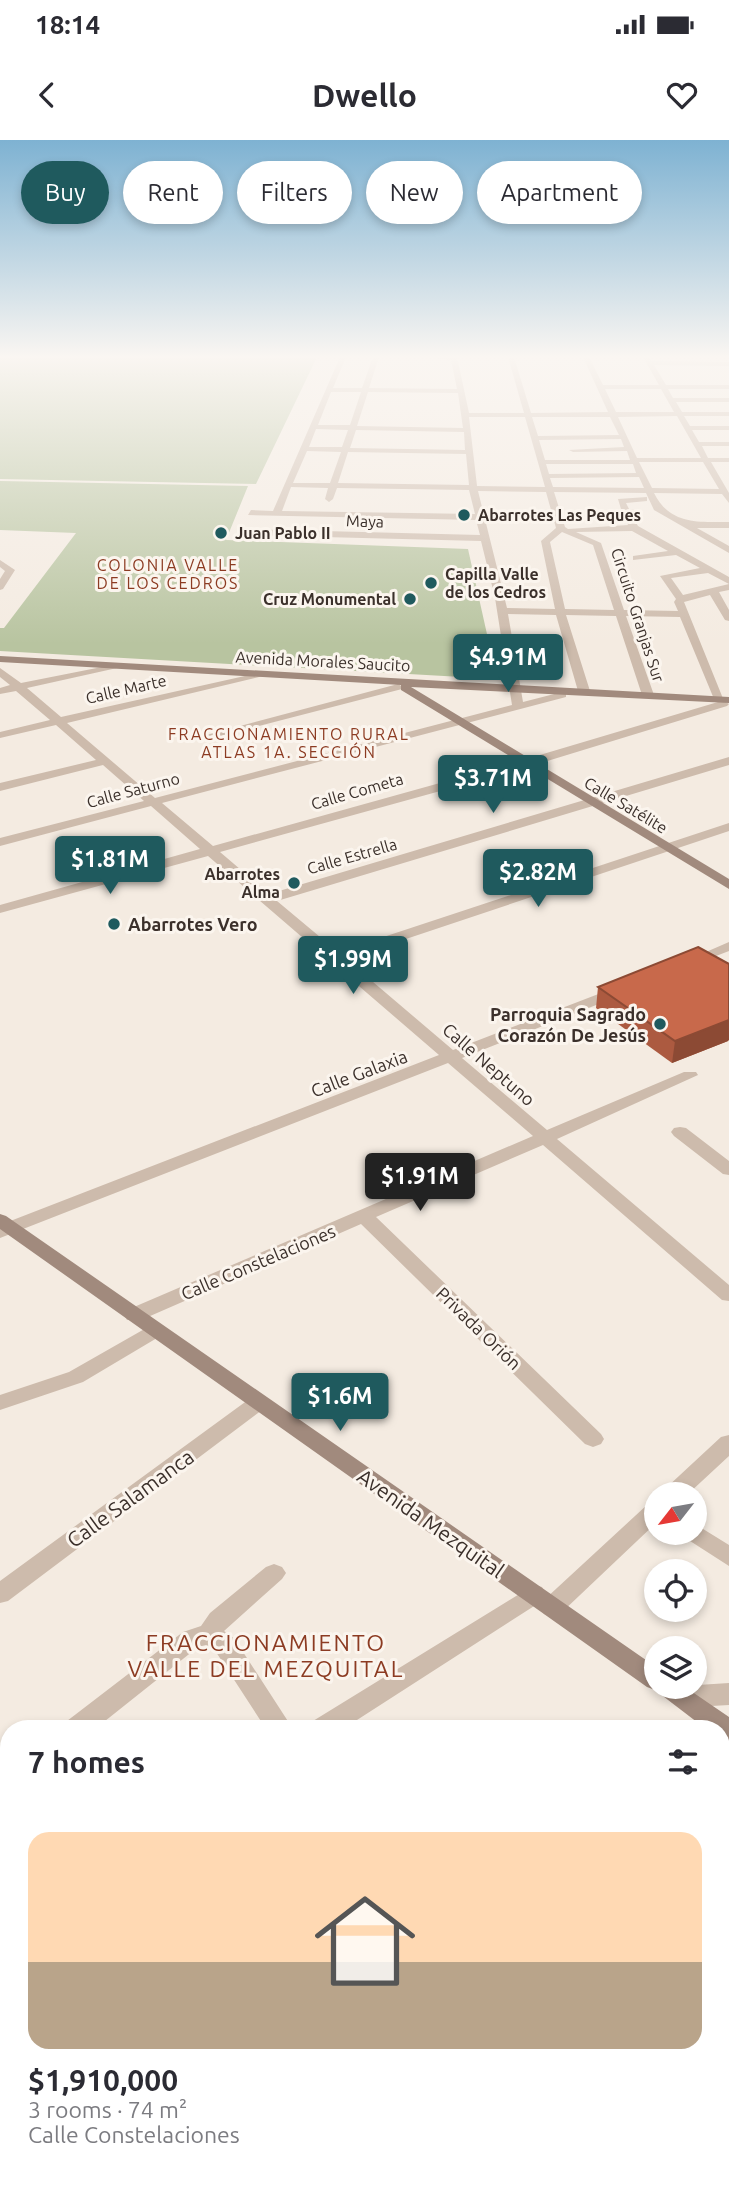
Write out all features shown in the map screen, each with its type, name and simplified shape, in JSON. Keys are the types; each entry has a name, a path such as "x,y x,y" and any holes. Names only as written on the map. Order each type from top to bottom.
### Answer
{"main road":[{"name":"Avenida Morales Saucito","path":"0,662 94,670 259,674 403,686"},
{"name":"Avenida Morales Saucito","path":"0,662 113,666 239,679 517,691 584,691 725,702"},
{"name":"Calle Satélite","path":"403,686 729,886"},
{"name":"Avenida Morales Saucito","path":"517,691 725,702"},
{"name":"Avenida Mezquital","path":"4,1227 644,1671"},
{"name":"Avenida Mezquital","path":"683,1699 713,1720"}],"street":[{"path":"273,532 302,453"},
{"path":"329,499 343,453"},
{"path":"469,453 479,517 503,611 518,708"},
{"path":"539,453 561,529"},
{"path":"632,453 657,508 729,550"},
{"path":"289,485 727,496 702,453"},
{"path":"542,462 729,460"},
{"path":"546,476 642,475"},
{"path":"634,528 621,501 651,495"},
{"path":"595,513 642,511"},
{"path":"251,513 479,517"},
{"path":"683,525 729,525"},
{"path":"584,691 560,611 545,541 561,529 634,528 729,581"},
{"name":"Circuito Granjas Sur","path":"561,529 597,543 648,695"},
{"name":"Maya","path":"245,532 484,538"},
{"path":"622,539 646,535"},
{"path":"597,543 610,541"},
{"path":"636,558 677,552"},
{"path":"0,563 10,570 0,587"},
{"path":"709,570 665,576 681,599 679,602 725,702"},
{"path":"681,599 729,587"},
{"path":"713,591 729,618"},
{"path":"503,611 685,614"},
{"path":"0,691 113,666"},
{"name":"Calle Neptuno","path":"0,671 729,1295"},
{"name":"Calle Marte","path":"0,735 259,674"},
{"path":"205,737 403,686"},
{"name":"Calle Saturno","path":"0,842 562,695"},
{"name":"Calle Cometa","path":"0,909 527,762 725,702"},
{"path":"0,787 105,761"},
{"name":"Calle Estrella","path":"267,899 729,761"},
{"path":"335,958 729,827"},
{"path":"672,969 727,949"},
{"name":"Calle Galaxia","path":"4,1227 453,1058 633,985"},
{"name":"Calle Constelaciones","path":"134,1315 690,1075"},
{"path":"680,1132 729,1170"},
{"name":"Privada Orión","path":"364,1216 593,1440"},
{"path":"0,1403 76,1377 155,1330"},
{"name":"Calle Salamanca","path":"0,1594 259,1402"},
{"path":"687,1482 729,1443"},
{"path":"338,1720 543,1601 644,1520"},
{"path":"707,1541 729,1557"},
{"path":"88,1720 191,1639 209,1634 218,1620 274,1573"},
{"path":"209,1634 225,1645 274,1720"},
{"path":"707,1695 729,1694"}],"green space":[{"path":"0,453 271,453 256,484 0,479"},
{"path":"0,481 248,486 226,540 468,549 497,679 0,651 0,628 4,628 76,533 0,530"}],"building":[{"path":"698,947 729,964 729,1020 675,1041 598,987"}],"place":[{"name":"Abarrotes Las Peques","path":"464,515"},
{"name":"Juan Pablo II","path":"221,533"},
{"name":"Capilla Valle de los Cedros","path":"431,583"},
{"name":"Cruz Monumental","path":"410,599"},
{"name":"Abarrotes Alma","path":"294,883"},
{"name":"Abarrotes Vero","path":"114,924"},
{"name":"Parroquia Sagrado Corazón De Jesús","path":"660,1024"}],"district":[{"name":"COLONIA VALLE DE LOS CEDROS","path":"168,574"},
{"name":"FRACCIONAMIENTO RURAL ATLAS 1A. SECCIÓN","path":"289,743"},
{"name":"FRACCIONAMIENTO VALLE DEL MEZQUITAL","path":"266,1655"}]}
